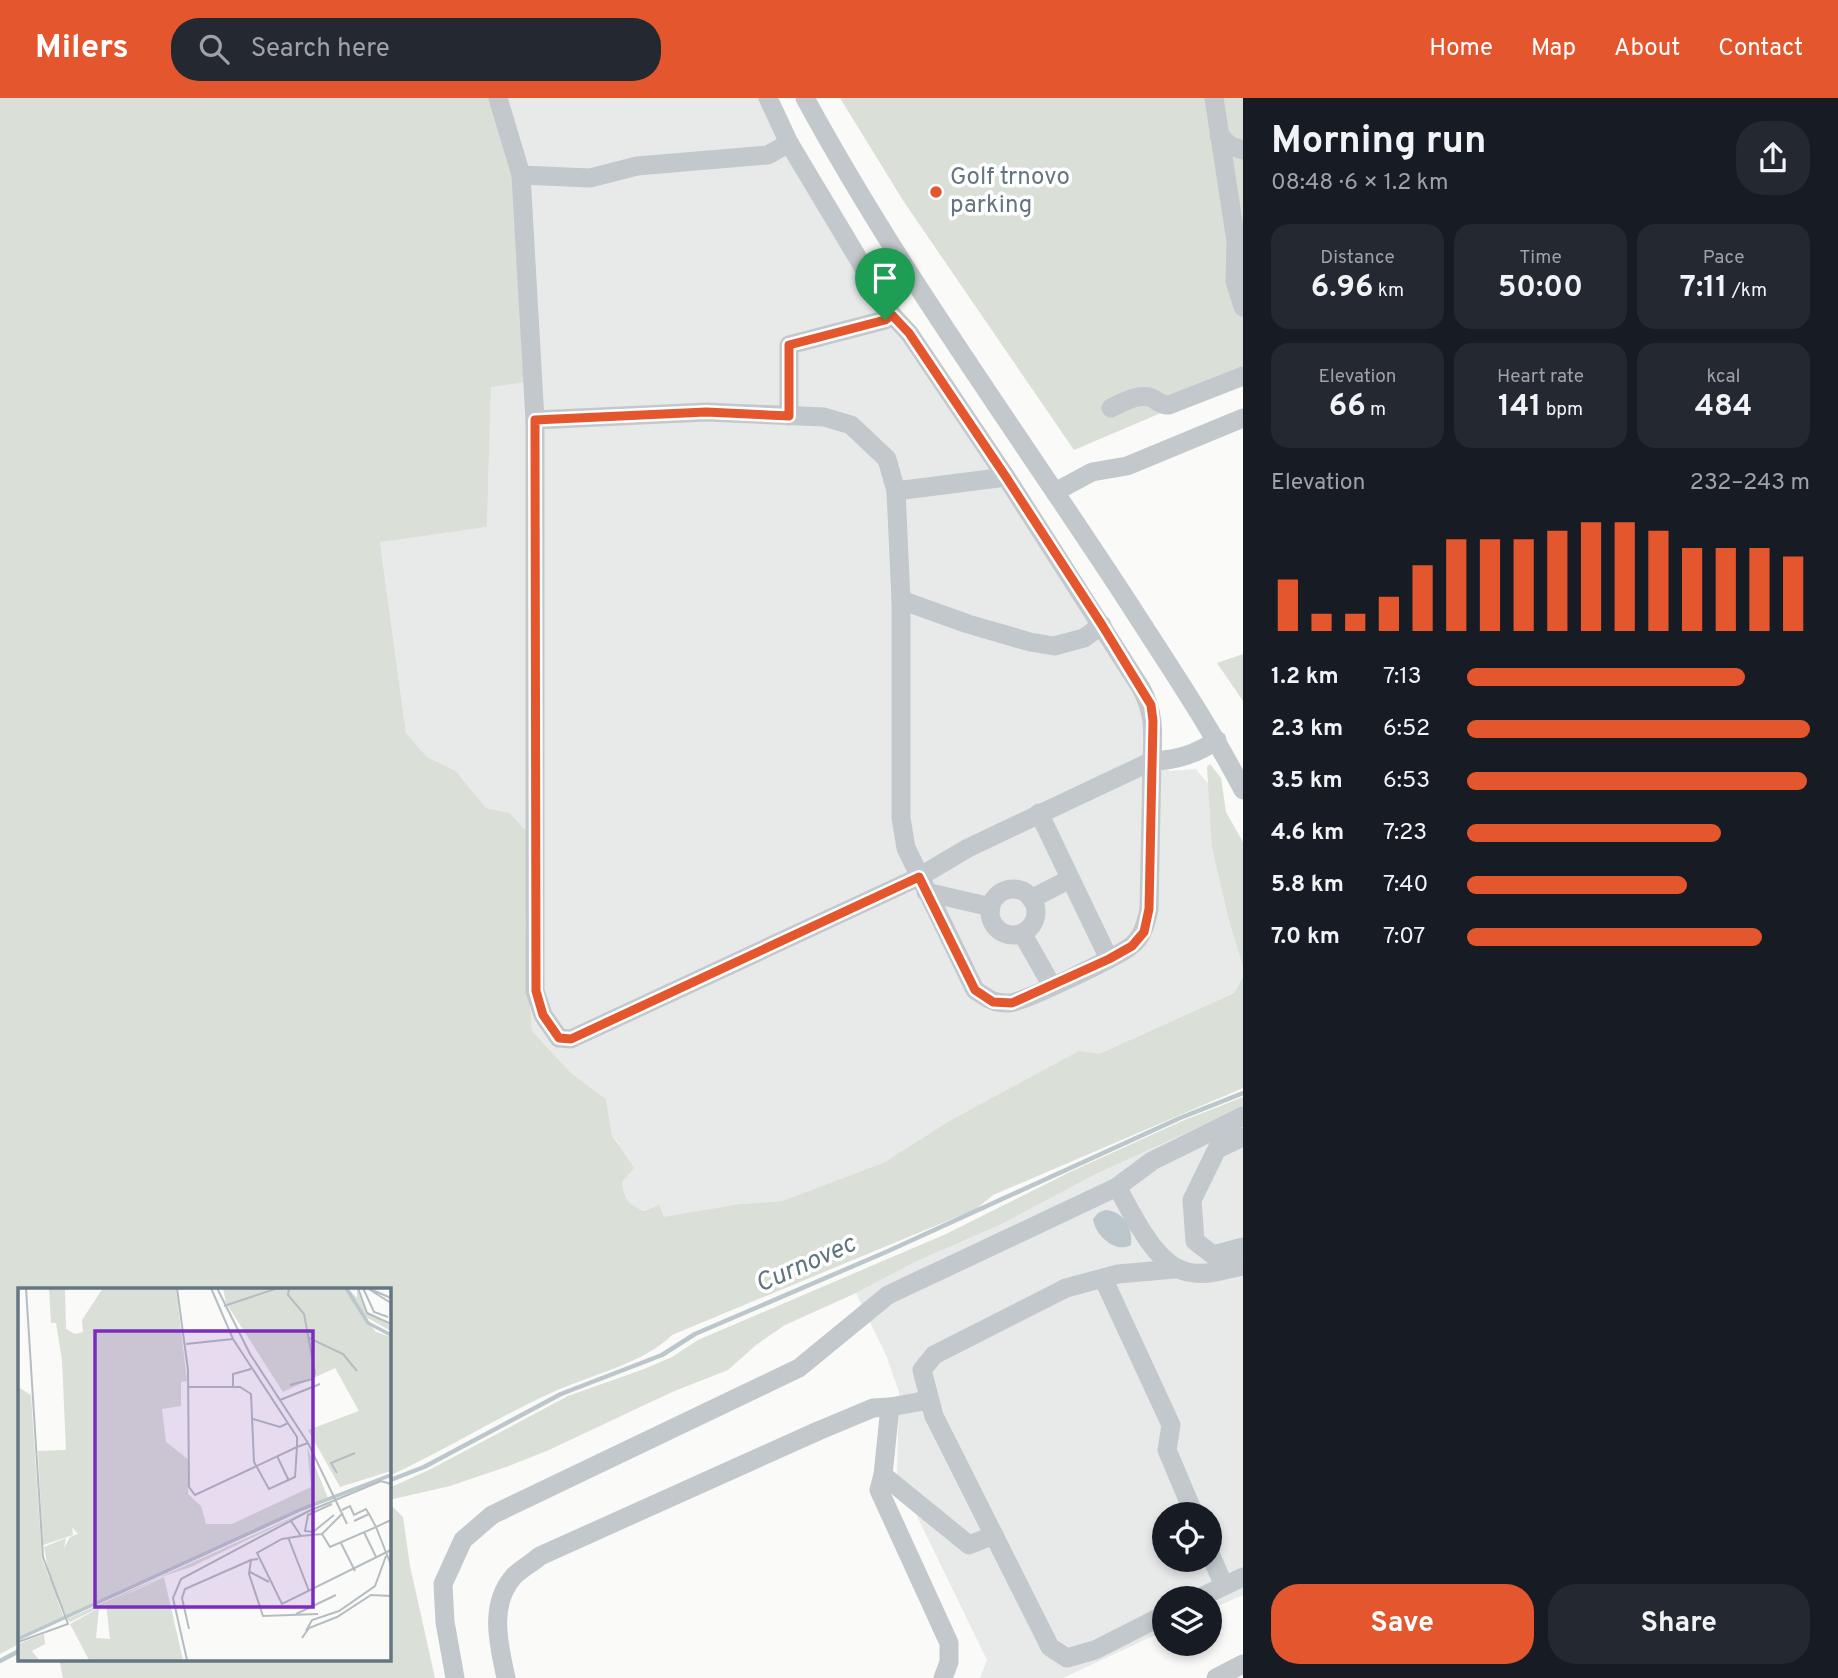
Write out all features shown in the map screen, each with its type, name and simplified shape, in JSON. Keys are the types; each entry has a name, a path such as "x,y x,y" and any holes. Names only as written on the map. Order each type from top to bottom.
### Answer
{"lane":[{"path":"498,98 521,175 535,420 536,991 543,1015 559,1038 571,1039 923,885 968,848 1152,761 1173,760 1199,752 1217,740"},
{"path":"535,420 706,412 824,417 851,425 887,459 896,491 901,600 901,818 906,848 975,990 993,1002 1012,1003 1132,946 1144,932 1149,909 1153,721 1151,705 1006,477 909,333 892,315 789,143 768,98"},
{"path":"805,98 882,232 1217,740 1243,790"},
{"path":"1214,98 1236,241 1235,281 1243,307"},
{"path":"1219,135 1230,146 1243,150"},
{"path":"521,175 590,178 637,166 768,155 789,143"},
{"path":"789,416 789,345 885,320 892,315"},
{"path":"909,333 936,317"},
{"path":"1111,408 1140,397 1148,397 1164,406 1169,405 1243,376"},
{"path":"1055,492 1092,472 1126,466 1243,418"},
{"path":"896,491 1006,477"},
{"path":"901,600 968,624 1054,646 1084,638 1102,625"},
{"path":"1039,813 1109,959"},
{"path":"1031,899 1070,879"},
{"path":"923,885 991,907"},
{"path":"1019,890 1031,899 1035,918 1022,933 1015,935 1001,932 992,921 991,907 993,900 1005,891 1019,890"},
{"path":"1022,933 1052,986"},
{"path":"455,1678 445,1622 443,1584 463,1540 492,1515 799,1368 888,1295 1117,1187 1152,1161 1243,1115"},
{"path":"1243,1137 1217,1149 1192,1199 1195,1241 1213,1255 1243,1247"},
{"path":"1117,1187 1139,1225 1166,1263 1175,1269"},
{"path":"1152,1621 1095,1650 1067,1658 1050,1647 934,1416 922,1370 934,1355 1066,1288 1118,1274 1175,1269 1208,1273 1243,1266"},
{"path":"1103,1278 1171,1425 1167,1450 1189,1502"},
{"path":"506,1678 497,1624 498,1608 505,1588 514,1576 540,1556 873,1408 929,1400"},
{"path":"890,1407 879,1490 949,1643 949,1662 943,1678"},
{"path":"883,1475 969,1545 994,1535"},
{"path":"1218,1572 1224,1586 1243,1577"},
{"path":"1216,1678 1243,1664"}],"shaded area":[{"path":"0,98 490,98 513,166 526,382 491,387 487,527 380,542 406,733 427,757 456,771 486,808 510,813 533,838 525,921 532,1031 571,1073 606,1099 612,1135 634,1168 622,1182 626,1198 631,1204 645,1211 659,1205 664,1217 740,1204 782,1201 885,1162 946,1123 1079,1051 1099,1054 1234,993 1243,977 1243,1088 993,1195 976,1209 672,1335 661,1345 631,1361 551,1393 390,1476 390,1288 18,1288 18,1645 0,1654"},
{"path":"490,98 762,98 1140,698 1169,771 1196,769 1210,786 1212,848 1243,967 1243,977 1234,993 946,1123 885,1162 782,1201 740,1204 664,1218 630,1205 623,1195 619,1144 612,1135 606,1099 571,1073 532,1031 525,921 533,838 510,813 486,808 456,771 427,757 406,733 380,541 487,527 491,387"},
{"path":"840,98 1243,98 1243,378 1074,450 904,202"},
{"path":"1243,654 1243,701 1217,663"},
{"path":"1210,764 1221,778 1226,812 1243,842 1243,967 1212,848 1207,767"},
{"path":"1243,1097 1243,1107 1096,1174 1002,1224 917,1261 856,1293 785,1325 756,1345 728,1370 672,1392 549,1450 506,1467 450,1486 390,1500 390,1488 431,1469 568,1396 672,1357 698,1340 946,1234 1072,1171 1182,1121"},
{"path":"1243,1107 1243,1595 1222,1604 1222,1586 1152,1586 1152,1637 1063,1678 980,1678 987,1660 897,1475 899,1392 886,1355 856,1293 917,1261 1002,1224 1096,1174"},
{"path":"1105,1210 1117,1213 1126,1221 1131,1245 1119,1247 1102,1237 1093,1219"},
{"path":"390,1506 403,1517 410,1566 435,1678 63,1678 59,1660 390,1660"}],"waterway":[{"name":"Curnovec","path":"390,1480 424,1467 561,1394 662,1355 695,1334 886,1252 1180,1118 1243,1093"},
{"name":"Curnovec","path":"0,1661 18,1652"}],"place":[{"name":"Golf trnovo parking","path":"936,192"}],"route":[{"path":"892,315 909,333 1006,477 1151,705 1151,850 1149,909 1144,932 1132,946 1052,986 1012,1003 993,1002 975,990 919,877 571,1039 559,1038 543,1015 536,991 535,420 706,412 789,416 789,345 885,320 892,315"}]}
